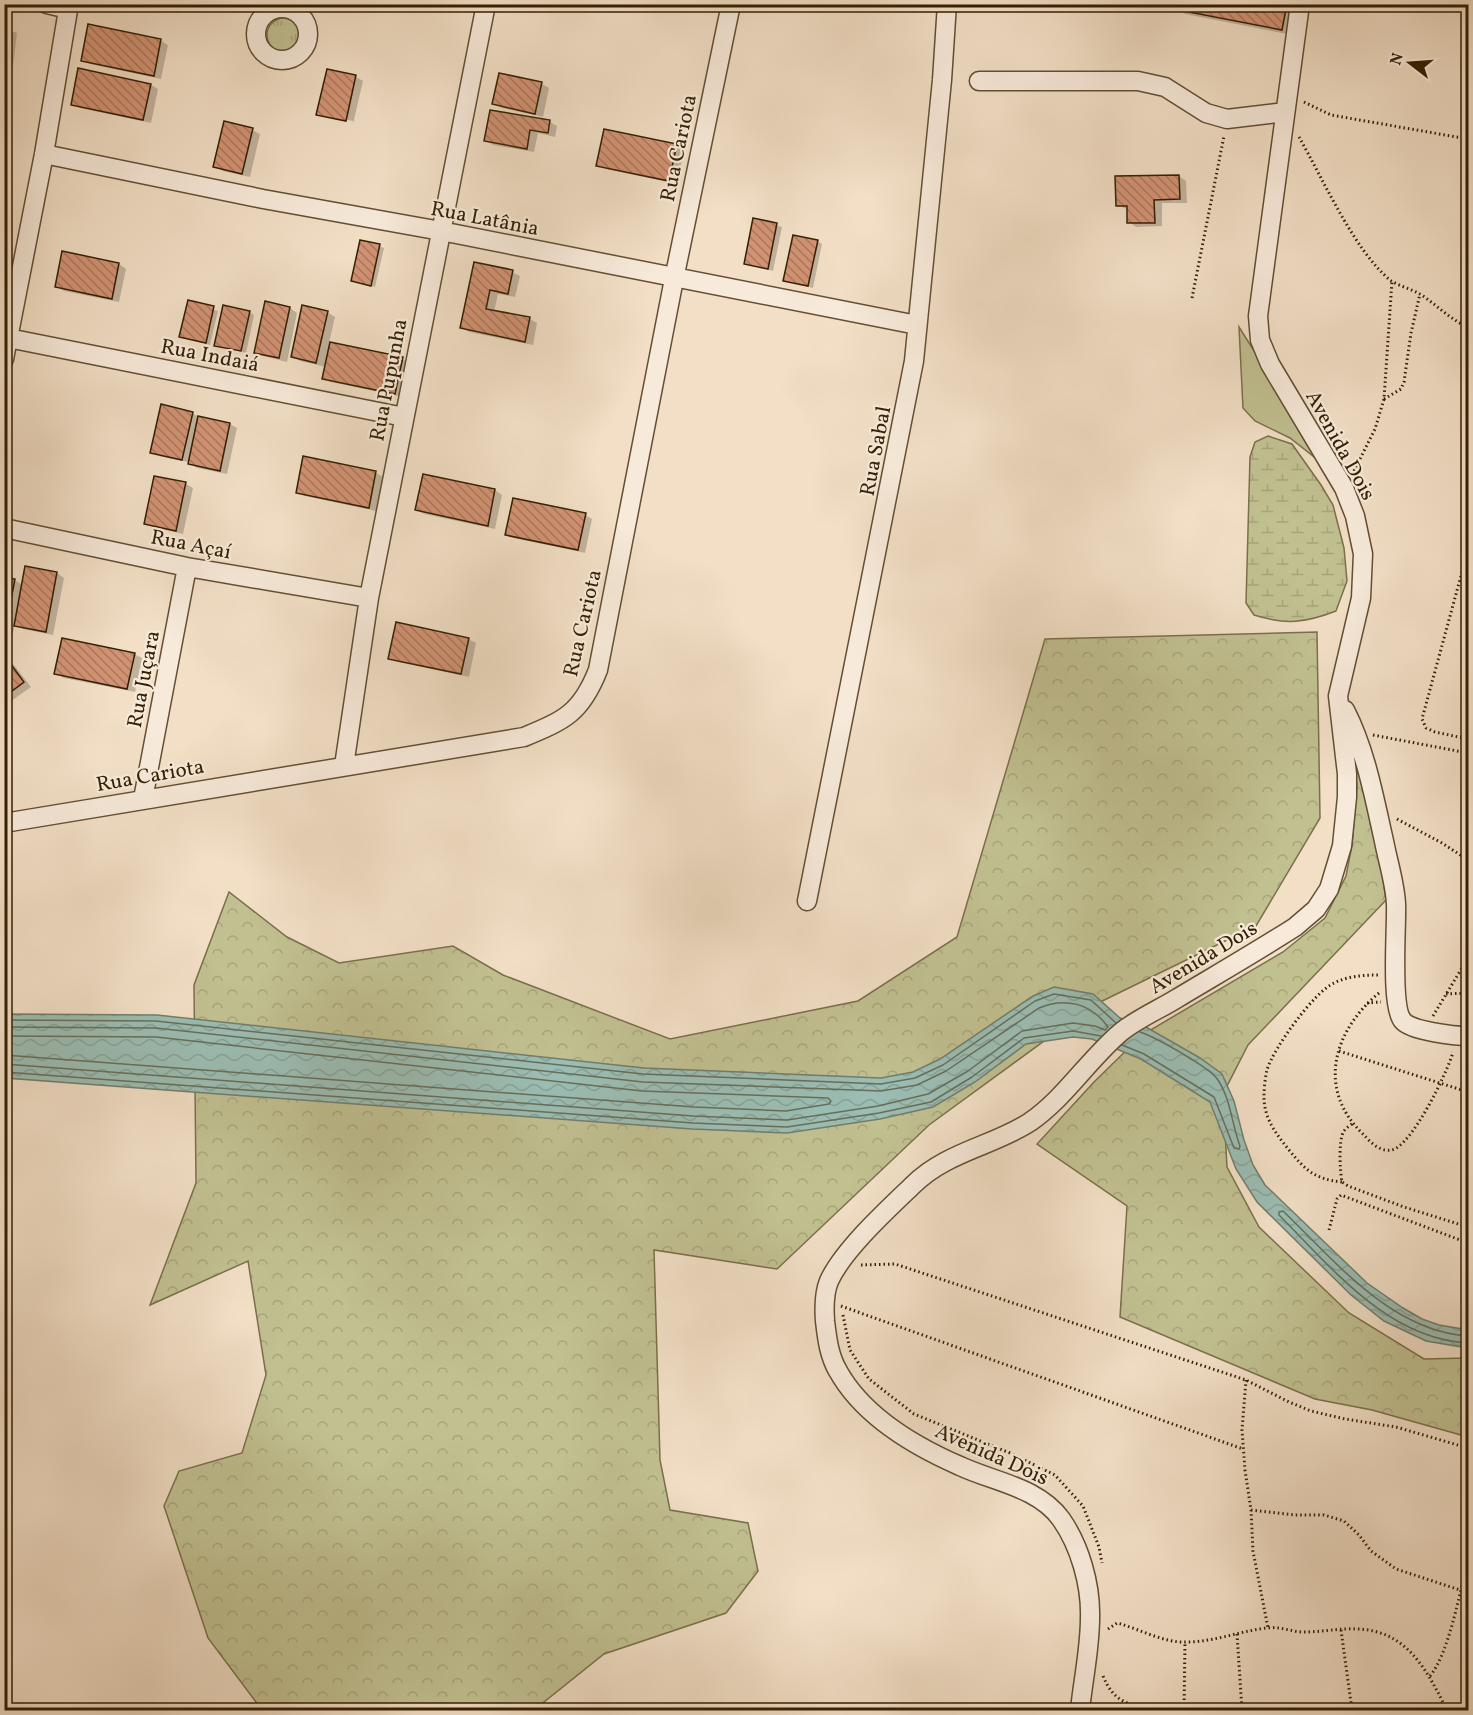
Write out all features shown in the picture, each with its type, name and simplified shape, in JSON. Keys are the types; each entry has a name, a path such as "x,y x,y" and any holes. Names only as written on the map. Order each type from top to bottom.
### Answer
{"street":[{"path":"4,359 44,154 69,7 46,4"},
{"name":"Rua Pupunha","path":"344,766 369,598 486,4"},
{"name":"Rua Cariota","path":"6,820 524,737 556,723 573,712 584,700 598,670 674,279 731,4"},
{"name":"Rua Sabal","path":"807,901 908,398 918,326 942,80 947,4"},
{"name":"Avenida Dois","path":"1080,1710 1090,1610 1085,1576 1076,1546 1062,1521 1038,1496 981,1476 941,1458 890,1427 866,1406 836,1368 827,1340 824,1304 827,1288 845,1254 915,1182 935,1167 1028,1123 1047,1109 1094,1057 1123,1030 1275,940 1316,909 1329,889 1336,869 1345,820 1347,774 1339,697 1361,598 1363,554 1355,516 1344,488 1270,363 1260,340 1257,316 1300,4"},
{"path":"978,81 1138,81 1165,87 1206,112 1227,119 1285,112"},
{"name":"Rua Latânia","path":"44,154 263,199 441,231 918,326"},
{"name":"Rua Indaiá","path":"8,338 404,417"},
{"name":"Rua Açaí","path":"4,528 187,567 369,598"},
{"name":"Rua Juçara","path":"143,799 187,567"},
{"path":"1339,697 1355,732 1378,817 1396,902 1396,1003 1400,1016 1404,1023 1424,1030 1463,1036"}],"path":[{"path":"1460,4 1468,11"},
{"path":"1287,93 1331,115 1468,139"},
{"path":"1285,112 1340,213 1370,259 1392,281 1420,294 1456,322 1468,327"},
{"path":"1192,298 1227,119"},
{"path":"1344,488 1375,429 1384,399 1392,281"},
{"path":"1384,399 1401,389 1404,382 1411,333 1420,294"},
{"path":"1468,550 1422,719 1426,728 1435,732 1468,739"},
{"path":"1355,732 1468,753"},
{"path":"1378,817 1398,819 1468,860"},
{"path":"1424,1030 1468,958"},
{"path":"1382,975 1362,975 1333,983 1312,999 1284,1038 1268,1068 1264,1099 1272,1129 1305,1170 1326,1180 1342,1182 1404,1207 1468,1227"},
{"path":"1446,994 1468,993"},
{"path":"1367,1003 1356,1015 1339,1051 1335,1061 1334,1082 1343,1108 1352,1124 1373,1144 1386,1150 1393,1150 1400,1146 1424,1115 1463,1036"},
{"path":"1339,1051 1468,1092"},
{"path":"1342,1182 1341,1139 1344,1131 1352,1124"},
{"path":"1329,1230 1337,1199 1341,1195 1468,1243"},
{"path":"856,1266 864,1263 895,1264 1246,1380 1311,1411 1396,1427 1468,1448"},
{"path":"1102,1569 1100,1547 1083,1506 1055,1475 1010,1453 914,1414 869,1379 850,1350 841,1306 1243,1449"},
{"path":"1246,1380 1242,1430 1243,1449 1251,1510 1253,1551 1269,1628"},
{"path":"1251,1510 1295,1515 1324,1515 1344,1521 1359,1534 1371,1551 1396,1569 1460,1590 1468,1596"},
{"path":"1430,1676 1438,1666 1468,1562"},
{"path":"1104,1638 1109,1626 1121,1624 1171,1641 1185,1643 1269,1628 1302,1632 1358,1629 1379,1632 1395,1638 1413,1653 1430,1676 1447,1710"},
{"path":"1341,1630 1352,1710"},
{"path":"1237,1634 1242,1709"},
{"path":"1184,1710 1185,1643"},
{"path":"1098,1679 1099,1669 1106,1685 1117,1697 1128,1705 1149,1709 1443,1704"}],"green space":[{"path":"284,18 296,23 301,35 296,47 284,52 272,47 267,35 272,23"},
{"path":"1239,327 1328,468 1290,438 1255,421 1243,408"},
{"path":"1268,436 1292,444 1333,505 1344,548 1347,581 1336,611 1315,618 1286,621 1265,618 1254,615 1246,603 1250,457 1255,442"},
{"path":"1317,632 1320,818 1256,926 1092,1006 929,1125 777,1269 654,1250 660,1460 670,1510 748,1523 758,1571 726,1613 604,1654 534,1710 262,1710 208,1638 164,1506 179,1471 242,1453 266,1375 248,1261 150,1305 196,1183 194,985 229,892 287,937 339,963 453,946 503,975 670,1039 858,1001 957,937 1045,639"},
{"path":"1348,725 1376,830 1386,900 1248,1045 1223,1094 1227,1167 1259,1227 1349,1313 1424,1359 1468,1358 1468,1437 1372,1410 1315,1399 1120,1317 1127,1206 1037,1144 1094,1082 1142,1035 1283,952 1325,918 1346,876 1352,845 1357,785"}],"water":[{"path":"1054,987 1093,994 1120,1018 1146,1027 1200,1058 1222,1074 1234,1101 1253,1165 1265,1185 1367,1283 1422,1319 1439,1325 1468,1330 1468,1348 1426,1341 1384,1321 1351,1295 1257,1202 1236,1169 1210,1102 1141,1059 1092,1039 1073,1037 1026,1044 975,1082 933,1107 880,1119 787,1133 692,1129 5,1078 5,1014 157,1015 644,1068 881,1078 913,1072 940,1059 1033,996"}],"building":[{"path":"1174,4 1287,4 1282,30 1173,9"},
{"path":"88,24 161,39 154,76 81,61"},
{"path":"4,26 10,27 4,69"},
{"path":"78,68 151,84 143,120 71,105"},
{"path":"327,69 356,75 346,121 316,115"},
{"path":"499,73 542,82 535,114 492,104"},
{"path":"490,110 550,120 548,133 530,130 527,149 484,141"},
{"path":"224,121 253,128 242,174 213,167"},
{"path":"604,129 677,144 669,181 596,166"},
{"path":"1179,175 1180,199 1154,200 1155,223 1127,223 1127,206 1116,206 1115,176"},
{"path":"753,218 777,223 768,269 744,264"},
{"path":"793,235 818,240 808,286 783,281"},
{"path":"360,240 380,244 371,286 351,281"},
{"path":"62,251 119,263 112,299 55,287"},
{"path":"474,262 513,270 508,294 490,290 486,309 530,317 525,342 460,328"},
{"path":"188,300 214,306 206,343 179,337"},
{"path":"265,301 290,307 279,358 254,353"},
{"path":"223,305 250,311 241,351 214,346"},
{"path":"302,305 328,311 316,363 291,357"},
{"path":"330,342 403,357 395,394 322,379"},
{"path":"161,404 193,412 182,460 150,453"},
{"path":"198,416 230,423 220,471 188,464"},
{"path":"303,456 376,471 369,508 296,493"},
{"path":"423,474 495,489 488,526 415,510"},
{"path":"154,476 186,482 176,531 144,524"},
{"path":"513,498 586,513 578,550 505,535"},
{"path":"25,566 57,572 46,632 14,626"},
{"path":"4,577 15,579 4,636"},
{"path":"396,622 469,638 461,674 388,659"},
{"path":"62,638 135,653 127,689 54,674"},
{"path":"7,659 24,682 4,697 4,660"}]}
